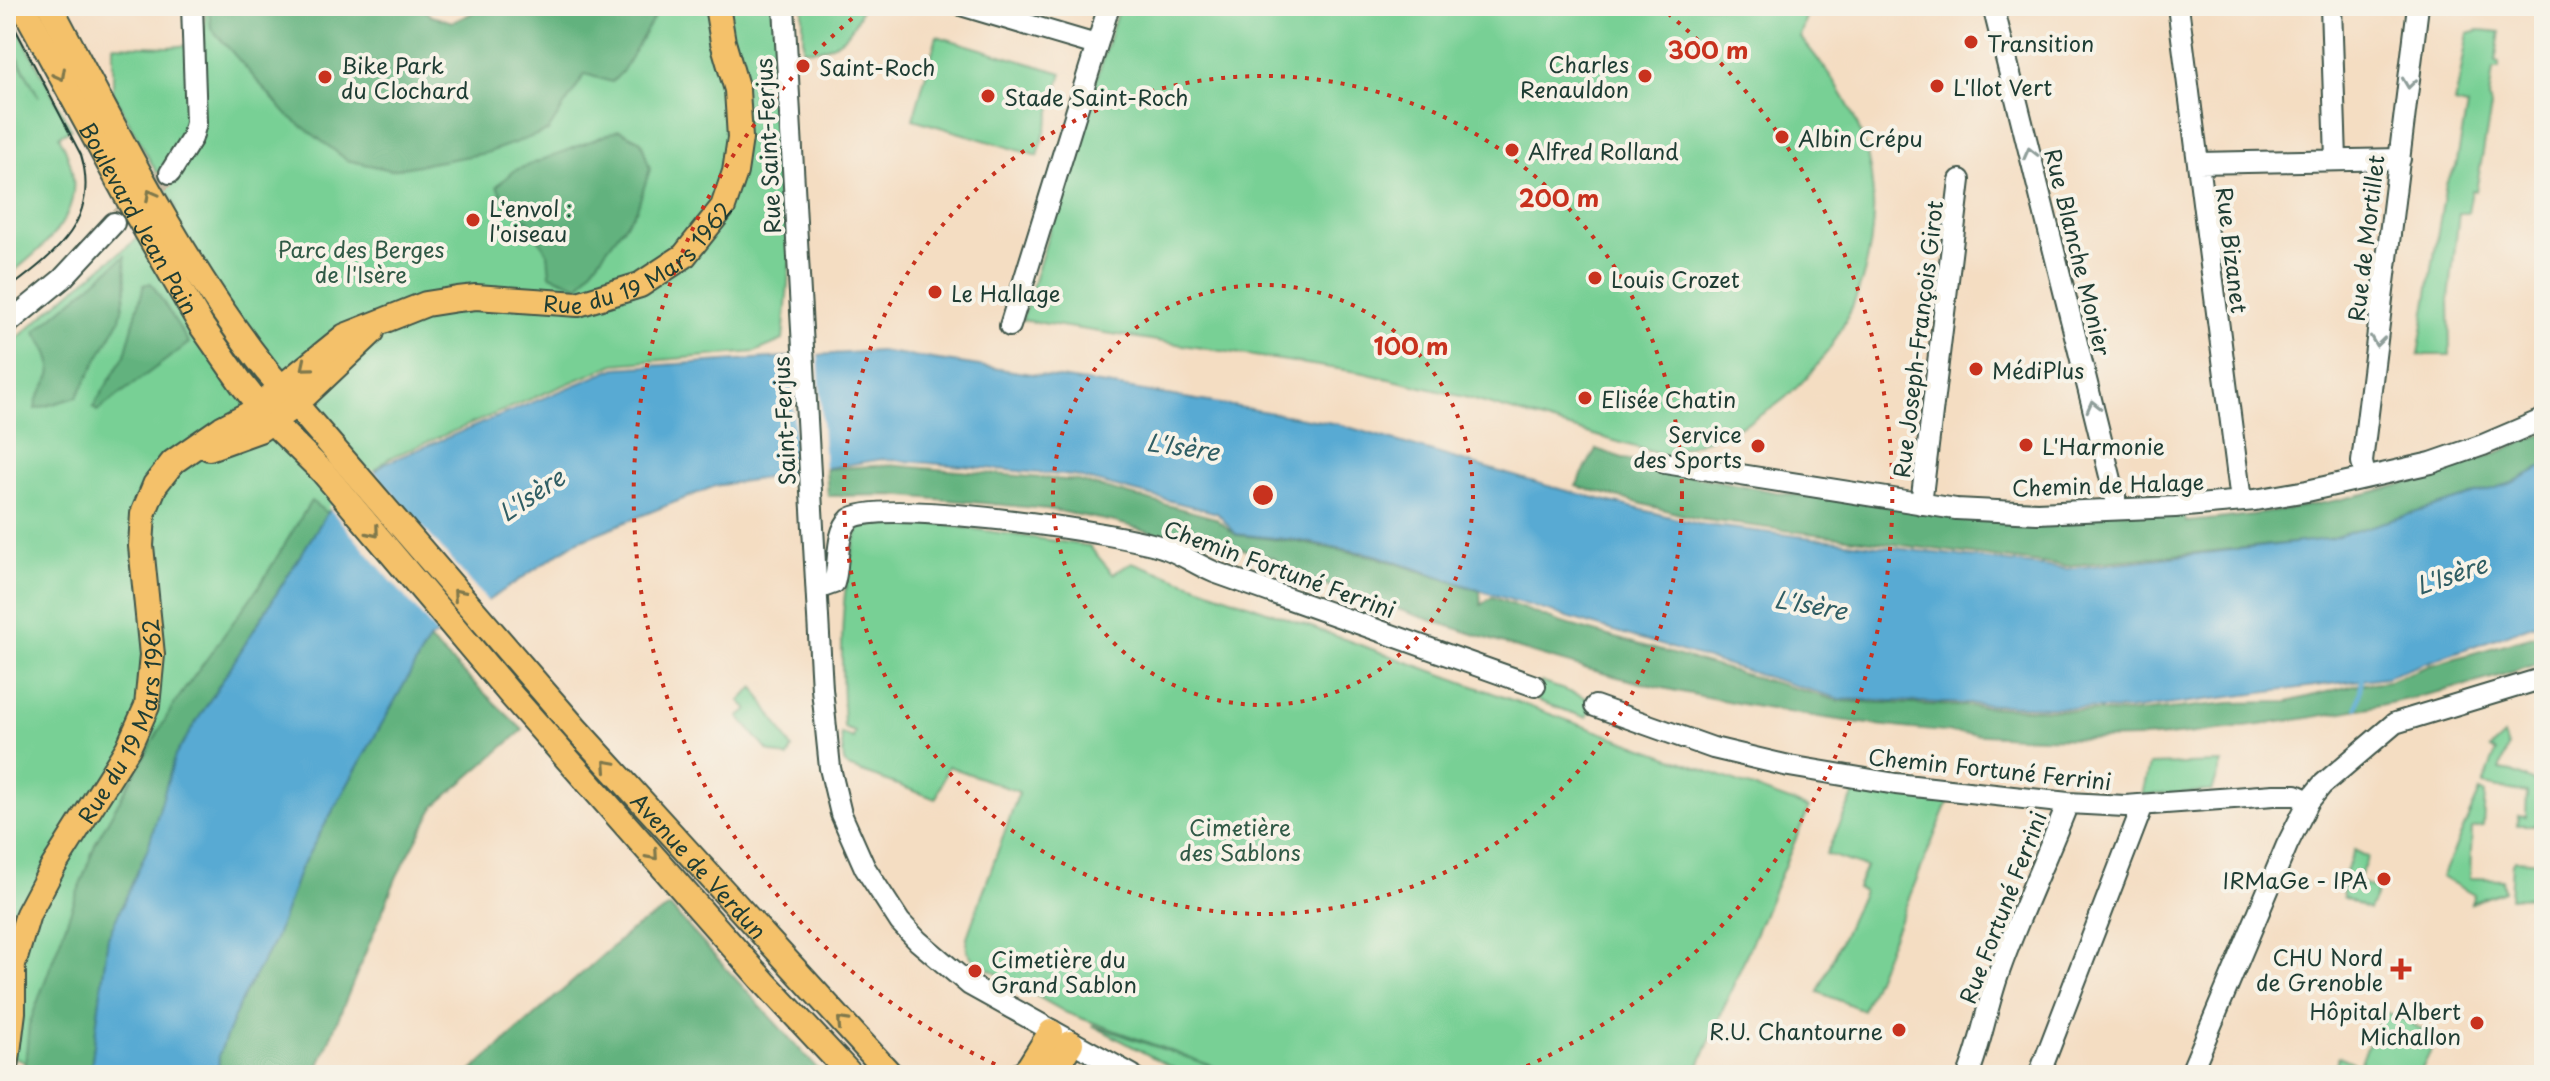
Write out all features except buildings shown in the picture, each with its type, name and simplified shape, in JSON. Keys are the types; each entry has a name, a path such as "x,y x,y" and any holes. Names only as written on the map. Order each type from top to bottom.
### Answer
{"main road":[{"name":"Boulevard Jean Pain","path":"23,6 201,325 266,413 331,464"},
{"name":"Boulevard Jean Pain","path":"50,6 177,242 221,310 288,397 331,464"},
{"name":"Rue du 19 Mars 1962","path":"701,6 723,42"},
{"name":"Rue du 19 Mars 1962","path":"6,1068 13,1012 9,980 22,930 42,887 128,748 147,706 152,655 141,546 143,514 155,485 173,462 248,435 266,413 288,397 345,336 426,304 476,297 578,304 640,285 684,256 723,207 735,172 740,138 740,114 732,67 723,42 717,6"},
{"name":"Avenue de Verdun","path":"331,464 509,653 891,1075"},
{"name":"Avenue de Verdun","path":"331,464 491,670 851,1075"},
{"path":"796,1015 868,1075"},
{"path":"1021,1075 1061,1038"},
{"path":"1052,1075 1061,1038"}],"street":[{"path":"170,173 192,138 196,123 192,6"},
{"name":"Rue Saint-Ferjus","path":"784,6 799,283"},
{"path":"964,6 1096,45"},
{"path":"1010,326 1109,6"},
{"name":"Rue Blanche Monier","path":"1993,6 2112,481 2115,509"},
{"name":"Rue Bizanet","path":"2178,6 2241,501"},
{"path":"2331,6 2336,160"},
{"name":"Rue de Mortillet","path":"2365,476 2362,462 2418,6"},
{"path":"2198,163 2400,159"},
{"name":"Rue Joseph-François Girot","path":"1921,504 1960,180"},
{"path":"6,325 62,279 114,223"},
{"name":"Saint-Ferjus","path":"799,283 822,689 830,768 841,814 865,868 891,909 918,941 970,985 1132,1075"},
{"name":"Chemin de Halage","path":"1665,463 1921,504 1991,512 2175,507 2307,491 2431,463 2544,419"},
{"name":"Chemin Fortuné Ferrini","path":"817,589 834,583 842,534 847,521 858,514 948,514 1045,525 1164,548 1214,572 1535,686"},
{"path":"2190,1075 2287,845 2309,801 2330,776 2395,723 2544,678"},
{"name":"Chemin Fortuné Ferrini","path":"1595,706 1713,748 1789,766 1896,784 2068,803 2143,805 2274,795 2296,795 2309,801"},
{"name":"Rue Fortuné Ferrini","path":"1968,1075 2000,969 2068,803"},
{"path":"2039,1075 2143,805"}],"green space":[{"path":"6,6 71,129 59,136 69,160 73,182 72,200 65,218 41,248 6,278 6,40 39,97 6,36"},
{"name":"Parc des Berges de l'Isère","path":"206,6 342,6 361,62 591,6 774,6 791,250 783,340 755,352 615,364 389,458 327,513 162,778 43,1075 6,1051 6,348 176,208 113,93 113,45 168,47 203,44"},
{"path":"209,6 420,6 431,16 453,22 487,6 657,6 655,16 622,72 612,82 585,74 548,131 486,153 391,170 347,160 286,114 211,28"},
{"path":"803,6 862,6 853,26 841,40 824,48 803,49"},
{"path":"1119,6 1809,6 1800,37 1828,73 1851,111 1863,140 1871,175 1873,210 1870,246 1862,281 1849,314 1832,345 1785,398 1733,430 1676,450 1673,458 1464,397 1364,373 1022,320"},
{"path":"2479,30 2500,32 2495,62 2499,63 2499,69 2493,69 2489,98 2491,107 2476,191 2472,190 2468,213 2459,213 2449,299 2450,355 2418,355 2446,183 2456,167 2467,106 2455,103 2468,33"},
{"name":"Stade Saint-Roch","path":"937,36 1062,73 1038,156 913,119"},
{"path":"619,130 641,141 650,169 637,209 579,286 550,275 548,254 528,221 507,207 497,186 513,171"},
{"path":"125,256 126,290 120,319 77,397 35,409 51,367 49,354 35,332"},
{"path":"151,283 189,343 97,411 93,407 125,355 144,285"},
{"path":"2544,433 2544,466 2512,483 2329,539 2065,566 1698,519 1576,486 1596,449 1652,468 1781,493 1847,501 2184,514 2186,522 2278,511 2369,493 2458,467"},
{"path":"888,465 1078,481 1215,518 1236,535 1376,557 1480,591 1481,605 1492,597 1559,622 1839,701 2127,713 2229,703 2287,702 2354,685 2388,681 2431,665 2544,633 2544,662 2467,685 2349,711 2162,737 2084,739 1914,729 1745,705 1640,683 1488,639 1289,573 1274,558 1218,542 1197,545 1115,522 1047,509 892,495 828,496 826,469"},
{"path":"311,501 327,513 175,756 148,848 108,937 90,1075 24,1075 29,1025 96,842 174,704 260,585"},
{"name":"Cimetière des Sablons","path":"901,522 939,524 1089,546 1113,574 1132,562 1809,808 1695,1075 1186,1075 1092,1025 1215,1067 1067,1013 974,961 967,951 967,937 1019,792 948,766 936,799 848,767 844,762 841,734 853,738 855,732 844,728 842,677 844,600 852,551 859,527"},
{"path":"429,640 523,730 435,806 397,876 315,1075 218,1075 219,1054 241,1000 275,939 300,869"},
{"path":"1541,682 1593,700 1587,718 1535,700"},
{"path":"754,687 792,748 788,758 768,751 739,717 748,709 740,701"},
{"path":"2504,736 2508,747 2499,770 2512,772 2544,786 2544,825 2517,825 2518,816 2526,817 2527,793 2483,785 2496,752 2490,749"},
{"path":"2222,763 2212,791 2142,795 2149,765"},
{"path":"1857,787 1950,798 1863,1010 1818,992 1863,891 1857,888 1866,867 1826,854"},
{"path":"2480,791 2485,794 2483,826 2472,828 2470,878 2502,879 2504,891 2471,903 2474,895 2442,877"},
{"path":"2354,850 2368,857 2357,881 2378,890 2369,910 2343,897 2342,882"},
{"path":"2515,860 2544,862 2544,897 2510,898 2512,863"},
{"path":"670,907 823,1075 467,1075 630,931"},
{"path":"2384,1011 2438,1036 2419,1075 2331,1075 2339,1056 2359,1065"}],"water":[{"name":"L'Isère","path":"879,351 1338,424 1548,486 1698,524 2066,569 2329,539 2512,483 2544,466 2544,621 2386,677 2127,710 1840,699 1488,593 1376,555 1296,540 1236,534 1217,513 1074,476 883,459 715,486 576,542 429,640 300,869 275,939 241,1000 219,1054 218,1075 90,1075 108,937 148,848 175,756 327,513 385,463 616,368"}],"pier":[{"path":"818,351 825,472 797,477 790,352"},
{"path":"372,469 490,604 440,638 328,507"}],"waterway":[{"path":"2357,708 2362,679"}],"tunnel":[{"path":"114,223 170,173"}],"tram line":[{"path":"6,11 81,155 85,179 84,199 69,235 56,250 6,291"}],"place":[{"name":"Transition","path":"1971,42"},
{"name":"Saint-Roch","path":"803,66"},
{"name":"Charles Renauldon","path":"1645,76"},
{"name":"Bike Park du Clochard","path":"325,77"},
{"name":"L'Ilot Vert","path":"1937,86"},
{"name":"Stade Saint-Roch","path":"988,96"},
{"name":"Albin Crépu","path":"1782,137"},
{"name":"Alfred Rolland","path":"1512,150"},
{"name":"L'envol : l'oiseau","path":"473,220"},
{"name":"Louis Crozet","path":"1595,278"},
{"name":"Le Hallage","path":"935,292"},
{"name":"MédiPlus","path":"1976,369"},
{"name":"Elisée Chatin","path":"1585,398"},
{"name":"L'Harmonie","path":"2026,445"},
{"name":"Service des Sports","path":"1758,446"},
{"name":"IRMaGe - IPA","path":"2384,879"},
{"name":"CHU Nord de Grenoble","path":"2401,969"},
{"name":"Cimetière du Grand Sablon","path":"975,971"},
{"name":"Hôpital Albert Michallon","path":"2477,1023"},
{"name":"R.U. Chantourne","path":"1899,1030"}]}
